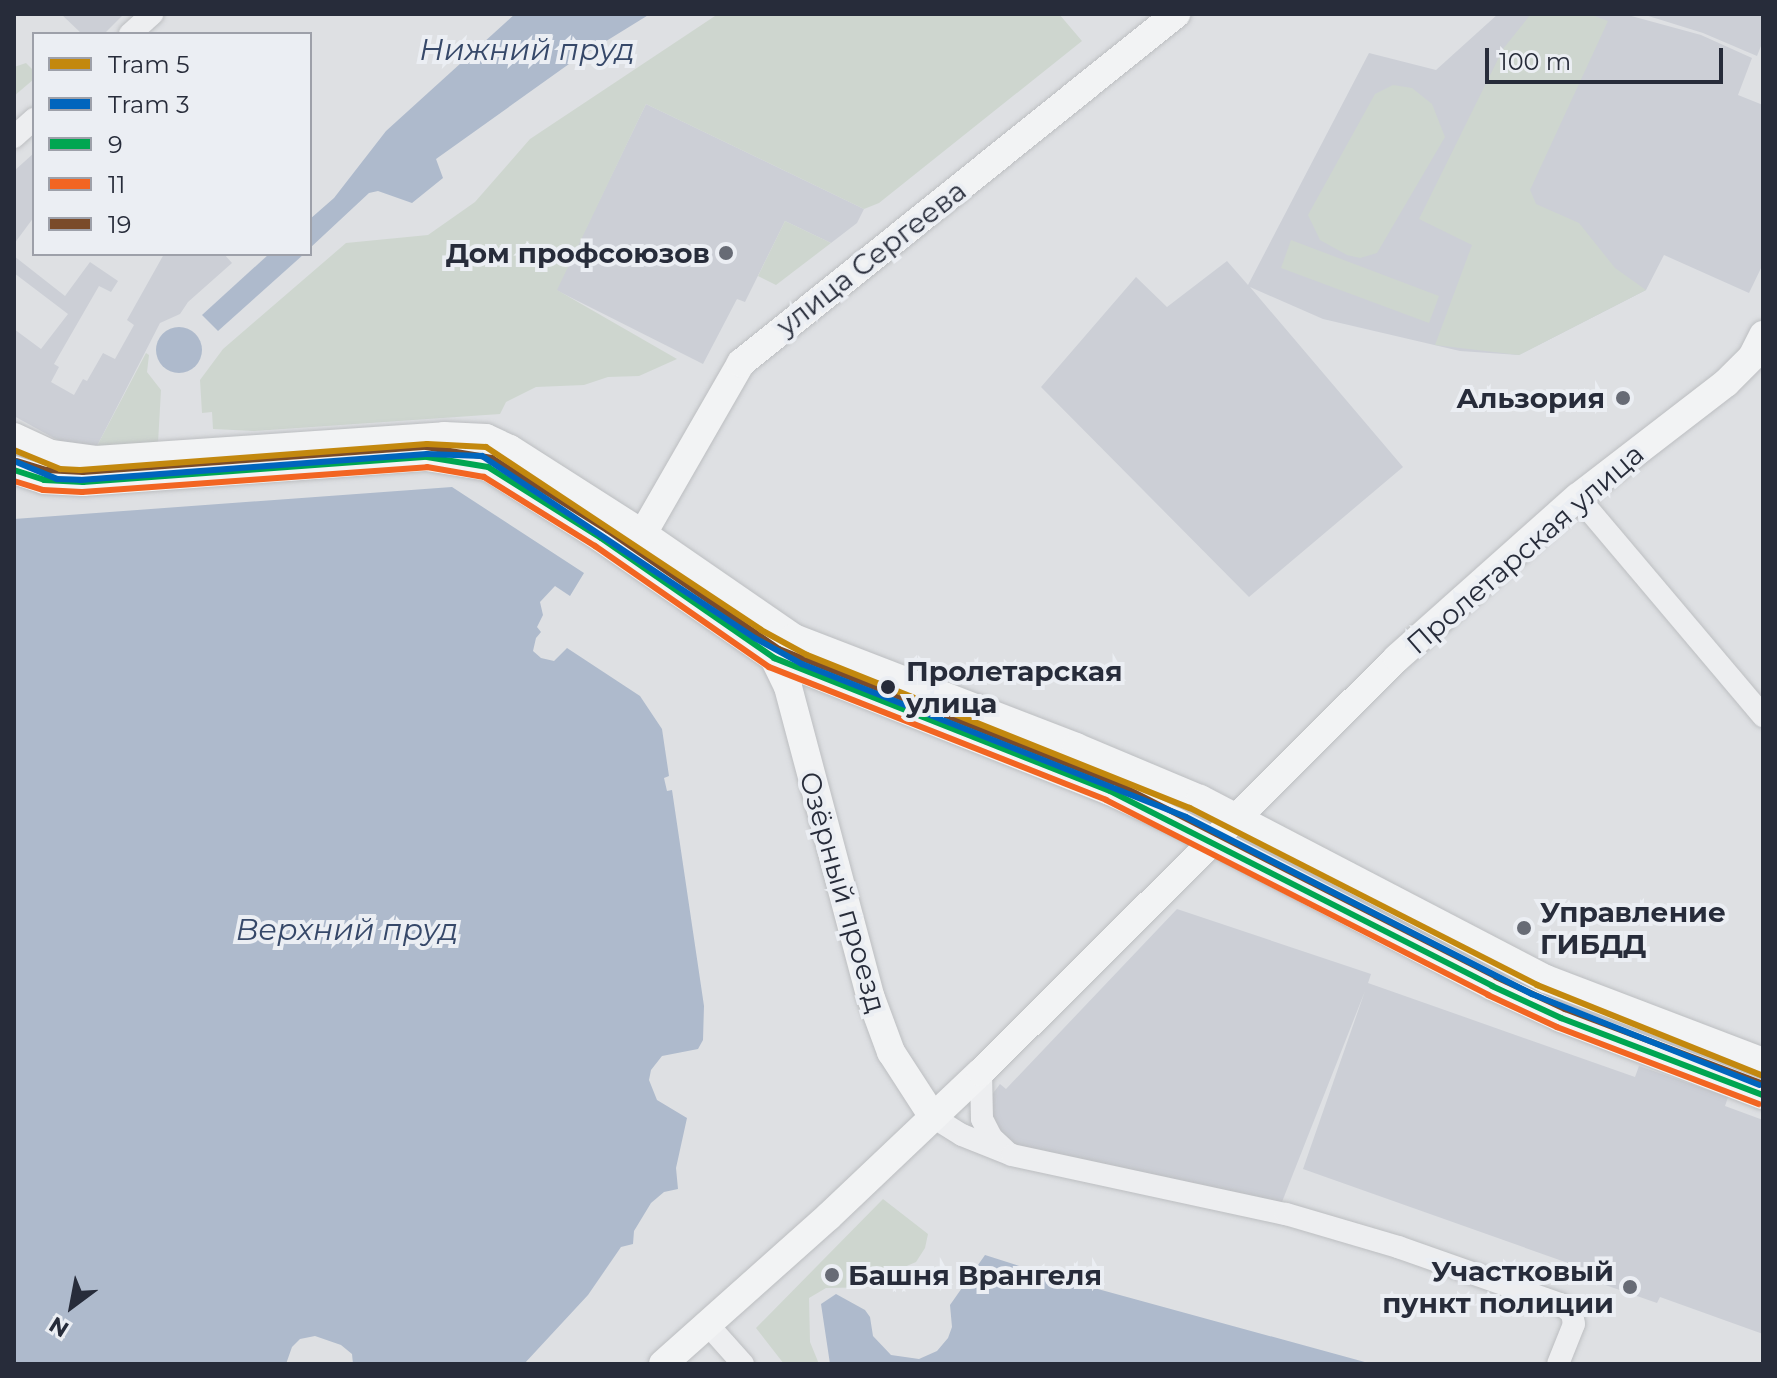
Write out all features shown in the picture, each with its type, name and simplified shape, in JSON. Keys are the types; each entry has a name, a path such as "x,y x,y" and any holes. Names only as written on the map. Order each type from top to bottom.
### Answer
{"main road":[{"name":"улица Сергеева","path":"636,546 741,363 1176,14"},
{"name":"Пролетарская улица","path":"663,1364 709,1326 926,1114 981,1072 1397,658 1578,497 1726,383 1752,357 1763,335"},
{"path":"14,437 51,454 96,460 444,436 486,438 510,449 774,658 1110,791 1561,1018 1763,1095"},
{"path":"14,470 44,480 83,482 427,457 481,464 636,546 805,644 1076,747 1236,816 1546,979 1763,1062"},
{"name":"Озёрный проезд","path":"774,658 788,687 871,998 891,1052 926,1114"},
{"path":"1386,932 1402,902"}],"street":[{"path":"132,32 152,14"},
{"path":"14,137 32,121"},
{"path":"1578,497 1763,716"},
{"path":"981,1072 982,1119 991,1137 1012,1155"},
{"path":"926,1114 962,1135 1012,1155 1255,1206 1398,1247 1560,1304 1572,1313 1574,1319 1561,1356"},
{"path":"709,1326 743,1364"}],"shaded area":[{"path":"61,14 124,14 106,32 80,32"},
{"path":"718,14 1059,14 1082,41 879,203 864,209 646,104 557,290 677,359 639,376 608,377 584,385 536,387 506,402 500,414 254,431 213,429 212,412 202,413 200,380 223,349 346,243 428,235 475,202 530,139"},
{"path":"1498,14 1624,14 1701,35 1752,58 1738,95 1763,105 1763,264 1749,293 1664,255 1646,290 1519,355 1460,351 1323,319 1250,287 1403,467 1249,597 1041,387 1136,277 1167,307 1227,261 1248,285 1369,53 1436,70"},
{"path":"1531,14 1589,14 1608,21 1530,190 1536,204 1579,223 1615,268 1646,290 1519,355 1435,345 1472,245 1419,219 1503,49"},
{"path":"1642,14 1763,14 1763,41 1757,56 1703,33"},
{"path":"26,63 32,69 32,81 14,96 14,67"},
{"path":"1393,85 1412,88 1432,104 1445,137 1377,253 1360,258 1347,255 1320,240 1308,215 1375,94"},
{"path":"646,104 864,209 857,223 831,243 785,221 745,302 737,299 703,364 556,290"},
{"path":"32,155 32,220 14,244 14,171"},
{"path":"785,221 831,243 776,285 758,276"},
{"path":"1291,240 1439,296 1429,323 1281,268"},
{"path":"14,256 65,296 90,262 118,281 111,292 99,286 54,364 59,367 51,382 74,395 83,379 87,381 103,353 115,359 134,325 127,320 163,256 226,256 232,263 188,302 180,314 160,323 97,446 61,442 14,416 14,329 41,349 68,314 14,273"},
{"path":"146,353 149,355 147,372 161,390 158,443 97,446"},
{"path":"1177,909 1371,974 1368,983 1635,1077 1639,1066 1728,1097 1725,1106 1763,1120 1763,1334 1660,1297 1657,1303 1565,1271 1568,1263 1303,1169 1365,991 1280,1207 1016,1145 1001,1138 987,1115 991,1096 1000,1084 1006,1089"},
{"path":"883,1199 928,1234 925,1248 916,1262 902,1268 883,1287 826,1288 809,1298 810,1342 819,1364 784,1364 756,1328"}],"water":[{"name":"Нижний пруд","path":"515,14 650,14 569,64 436,159 443,178 412,203 378,191 369,193 312,246 312,217 334,198 386,131"},
{"path":"267,256 302,256 218,331 202,315"},
{"path":"179,327 195,334 202,350 195,366 179,373 163,366 156,350 163,334"},
{"name":"Верхний пруд","path":"452,487 584,573 570,596 555,586 540,602 543,615 537,627 541,632 533,651 541,658 554,661 567,648 640,696 662,729 669,776 664,778 667,791 672,790 704,1006 703,1040 698,1049 662,1056 651,1070 649,1080 657,1100 687,1118 676,1168 678,1189 664,1192 651,1203 634,1231 633,1244 621,1247 588,1295 524,1364 353,1364 352,1354 341,1345 315,1336 300,1339 292,1347 286,1364 14,1364 14,519"},
{"path":"985,1255 1054,1277 1372,1364 830,1364 821,1304 836,1294 865,1310 870,1317 873,1336 891,1355 919,1359 937,1351 948,1338 952,1327 950,1305"}],"tram line":[{"name":"5","path":"14,450 60,469 80,470 427,444 486,447 761,630 807,655 1190,808 1537,985 1763,1076"},
{"name":"3","path":"14,461 57,479 80,480 427,454 482,456 755,638 802,664 1186,817 1532,994 1759,1085"}],"transit line":[{"name":"19","path":"17,461 46,470 83,472 426,447 492,458 607,530 779,649 1114,782 1496,977 1565,1009 1763,1084"},
{"name":"9","path":"14,470 44,480 83,482 427,457 488,467 601,538 774,658 1110,791 1492,986 1561,1018 1763,1095"},
{"name":"11","path":"14,481 43,490 82,492 427,467 484,477 595,546 769,667 1106,800 1488,995 1557,1027 1759,1104"}],"place":[{"name":"Дом профсоюзов","path":"726,253"},
{"name":"Альзория","path":"1623,398"},
{"name":"Пролетарская улица","path":"888,687"},
{"name":"Управление ГИБДД","path":"1524,928"},
{"name":"Башня Врангеля","path":"832,1275"},
{"name":"Участковый пункт полиции","path":"1630,1287"}]}
